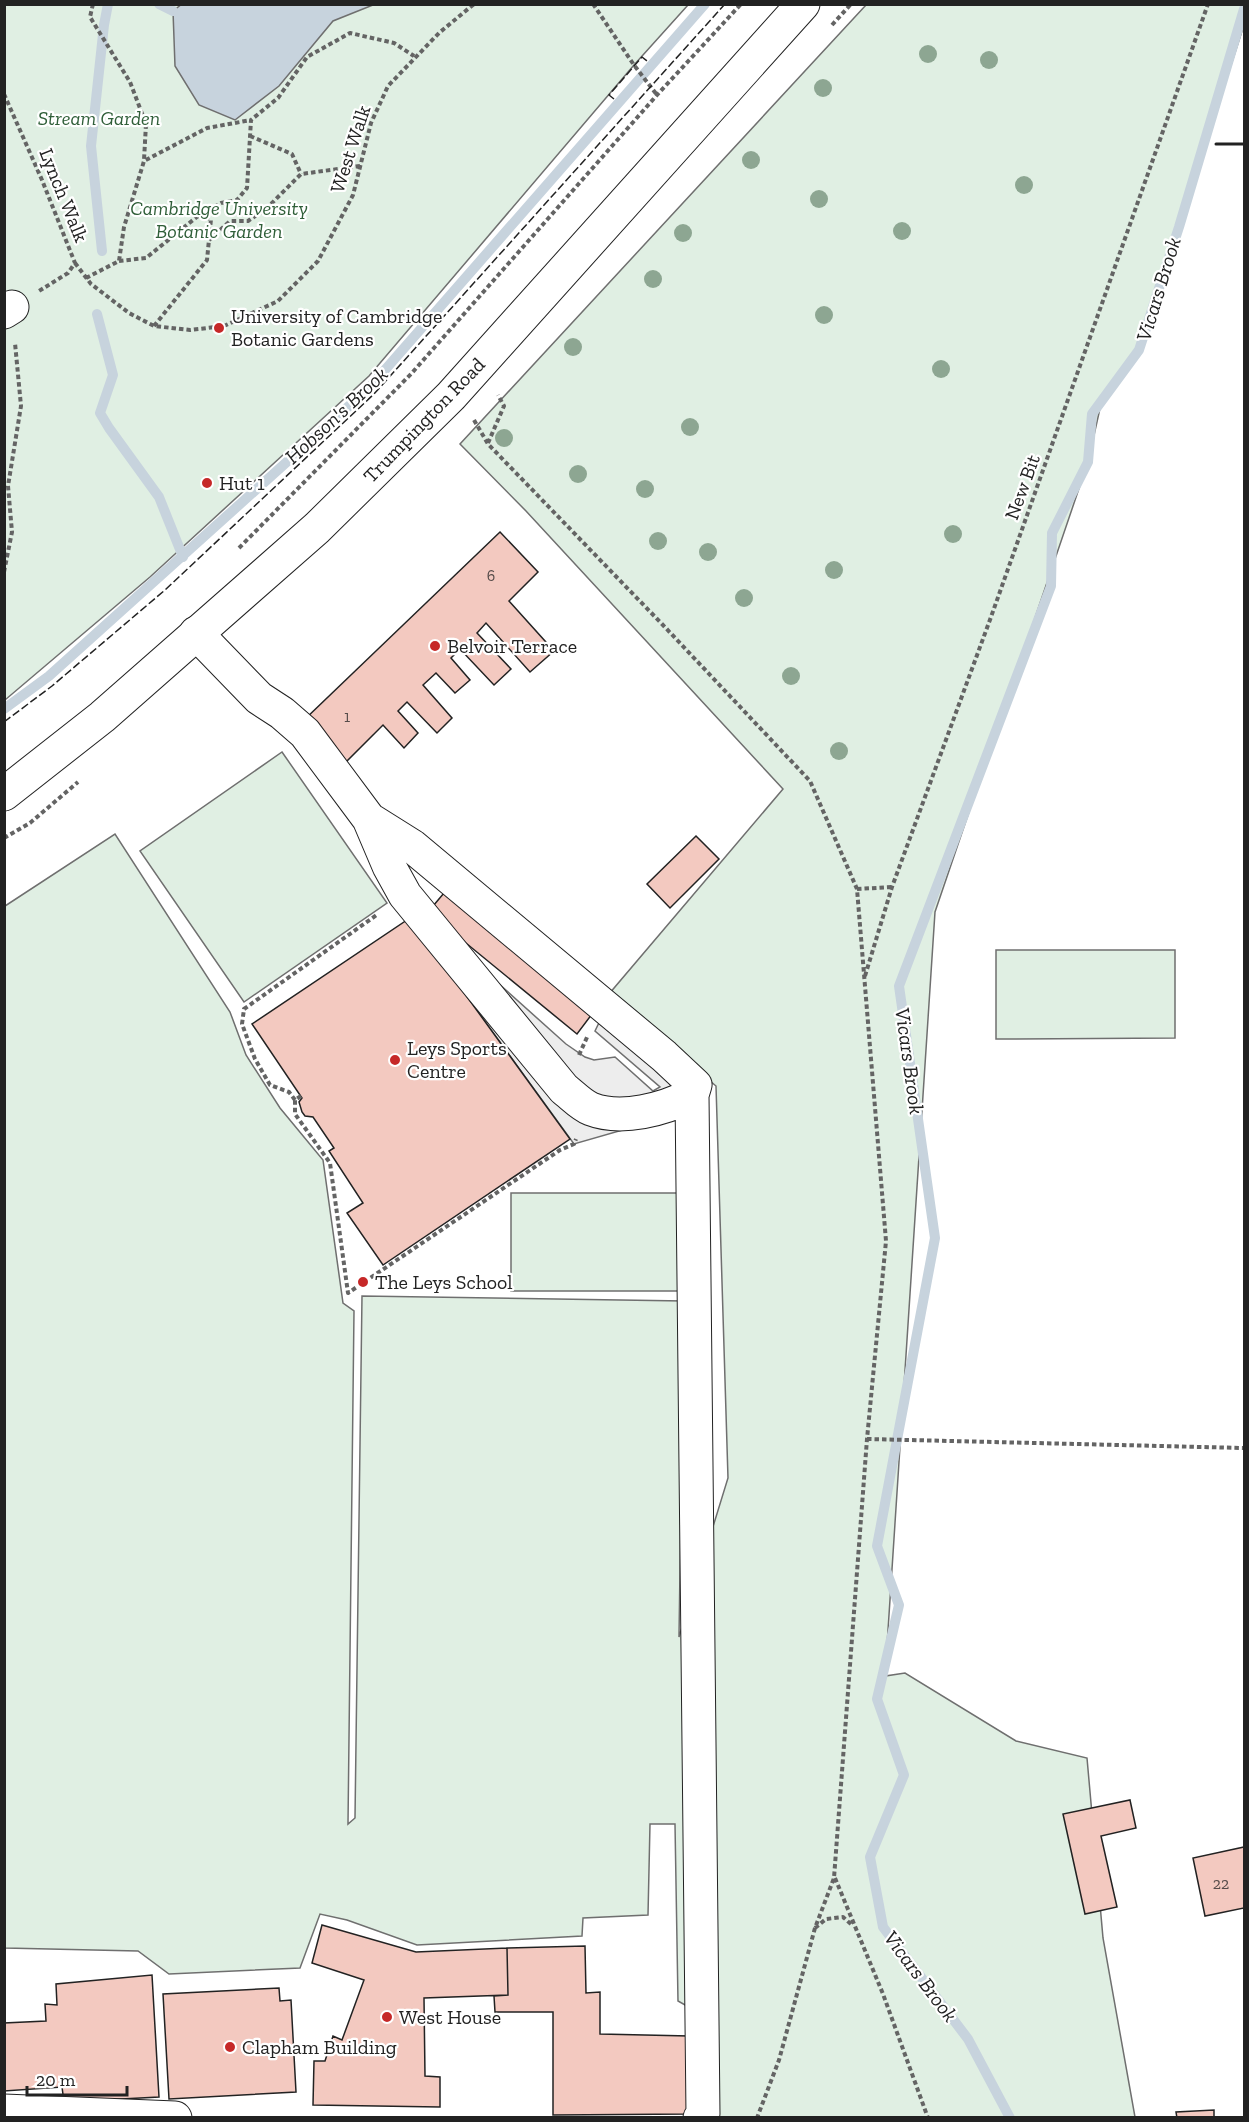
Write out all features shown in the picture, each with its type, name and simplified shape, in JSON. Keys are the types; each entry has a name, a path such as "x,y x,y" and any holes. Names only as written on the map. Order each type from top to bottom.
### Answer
{"main road":[{"name":"Trumpington Road","path":"4,794 102,717 317,528 451,396 803,4"},
{"path":"196,633 259,698 282,713 305,733 369,819 389,866 405,895 577,1098 607,1113 628,1114 676,1103 692,1095"},
{"path":"369,819 412,846 664,1056 695,1085 692,1095 703,2114 700,2118"},
{"path":"4,2111 175,2118"}],"path":[{"path":"93,4 90,17 130,82 146,124 144,161 124,227 120,261"},
{"name":"West Walk","path":"75,263 91,284 129,313 154,326 190,330 224,326 278,301 318,261 353,195 371,123 388,86 414,56 474,4"},
{"path":"593,4 657,95"},
{"path":"238,549 411,374 657,95 741,4"},
{"name":"New Bit","path":"864,980 892,887 992,617 1208,4"},
{"path":"144,161 207,128 251,120 278,98 307,57 350,33 394,43 414,56"},
{"name":"Lynch Walk","path":"4,94 38,170 75,263 69,273 8,310"},
{"path":"86,278 120,261 146,258 198,216 221,203 237,200 247,188 251,120"},
{"path":"250,136 292,154 301,174"},
{"path":"209,240 230,221 248,221 267,208 301,174 360,166"},
{"path":"154,326 207,260 211,219 198,216"},
{"path":"4,572 12,532 8,486 21,406 8,310"},
{"path":"488,444 810,781 858,889 886,1241 867,1439 834,1878 815,1928 779,2060 757,2118"},
{"path":"858,889 892,887"},
{"path":"405,895 244,1009 242,1024 255,1059 270,1085 289,1092 295,1100 295,1114 330,1163 348,1293 560,1150 574,1144 577,1098 602,1004"},
{"path":"295,1100 301,1096"},
{"path":"867,1439 917,1442 1245,1448"},
{"path":"834,1878 883,1994 928,2118"},
{"path":"815,1928 826,1919 843,1917 855,1927"}],"green space":[{"name":"Cambridge University Botanic Garden","path":"5,5 688,5 634,65 369,376 150,577 5,700"},
{"path":"866,5 1244,5 1244,25 1139,350 1103,395 1088,462 935,912 885,1676 905,1673 1016,1741 1087,1758 1103,1938 1135,2117 714,2117 712,2020 678,2001 675,1824 650,1824 648,1915 583,1918 582,1936 417,1945 347,1920 320,1914 300,1968 169,1974 138,1951 5,1948 5,906 115,834 230,1012 246,1055 280,1108 323,1160 343,1303 354,1311 348,1824 355,1818 362,1296 684,1301 679,1637 728,1478 716,1086 609,994 783,789 526,511 460,444"},
{"path":"282,752 387,903 244,1002 140,851"},
{"path":"996,950 1175,950 1175,1038 996,1039"},
{"path":"511,1193 685,1193 685,1291 511,1291"}],"shaded area":[{"path":"182,4 373,5 333,21 279,86 235,120 199,105 175,66 173,11"},
{"path":"460,949 566,1044 585,1057 594,1060 615,1057 653,1091 660,1087 595,1031 608,1004 706,1106 574,1144 441,961"}],"building":[{"name":"Belvoir Terrace","path":"500,532 538,572 509,601 554,651 530,672 486,623 477,633 511,669 494,685 460,649 451,658 470,680 455,693 436,673 423,685 452,718 437,733 407,702 398,711 418,733 404,748 383,725 343,765 303,721"},
{"path":"696,836 719,859 670,908 647,884"},
{"path":"444,893 592,1014 577,1034 428,912"},
{"name":"Leys Sports Centre","path":"410,918 570,1139 383,1265 347,1213 363,1203 329,1151 334,1148 313,1117 305,1116 302,1112 299,1102 302,1098 252,1024"},
{"path":"1130,1800 1136,1828 1101,1836 1117,1907 1085,1914 1063,1814"},
{"path":"1244,1847 1244,1908 1205,1916 1193,1858"},
{"name":"West House","path":"322,1925 416,1952 507,1948 508,1995 424,1998 425,2076 440,2077 440,2107 313,2105 314,2061 325,2061 333,2036 342,2040 364,1980 312,1963"},
{"path":"585,1946 586,1993 600,1992 600,2034 689,2036 690,2114 553,2115 553,2012 495,2012 494,1996 508,1995 507,1948"},
{"path":"152,1975 159,2097 64,2102 62,2087 4,2091 4,2023 46,2021 45,2004 57,2005 56,1984"},
{"name":"Clapham Building","path":"279,1988 280,2001 291,2000 296,2092 169,2099 163,1994"},
{"path":"1214,2110 1214,2118 1177,2118 1176,2112"}],"waterway":[{"path":"102,251 91,146 108,4"},
{"path":"159,4 173,11"},
{"name":"Hobson's Brook","path":"4,709 49,676 370,387 705,4"},
{"name":"Vicars Brook","path":"1010,2118 968,2039 883,1927 870,1857 904,1775 877,1699 899,1605 877,1546 935,1238 899,986 1051,586 1052,533 1088,462 1092,414 1139,350 1179,227 1244,9"},
{"path":"97,314 113,375 100,413 159,497 183,557"}],"fence":[{"path":"4,722 52,686 165,590 374,394 725,4"},
{"path":"614,99 609,95 642,57 647,61"}],"wall":[{"path":"1216,144 1244,144"}],"place":[{"name":"University of Cambridge Botanic Gardens","path":"219,328"},
{"name":"Hut 1","path":"207,483"},
{"name":"Belvoir Terrace","path":"435,646"},
{"name":"Leys Sports Centre","path":"395,1060"},
{"name":"The Leys School","path":"363,1282"},
{"name":"West House","path":"387,2017"},
{"name":"Clapham Building","path":"230,2047"}],"park label":[{"name":"Stream Garden","path":"99,118"}]}
